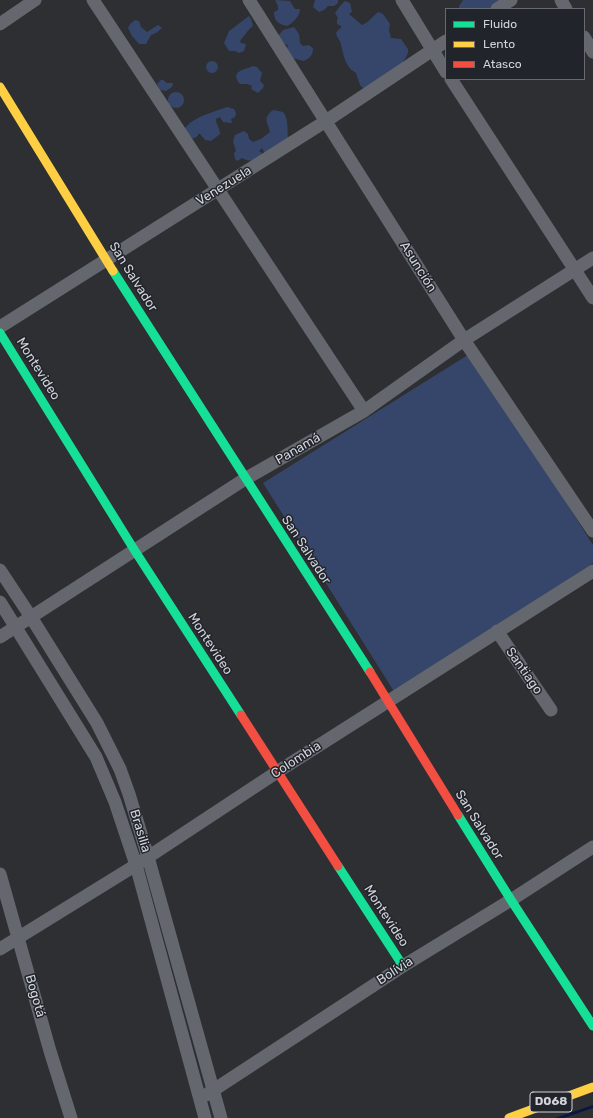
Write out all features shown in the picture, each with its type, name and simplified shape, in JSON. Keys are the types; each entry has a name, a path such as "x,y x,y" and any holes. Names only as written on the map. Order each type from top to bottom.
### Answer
{"street":[{"path":"0,24 35,0"},
{"path":"93,0 364,411"},
{"name":"Asunción","path":"249,0 464,340 593,530"},
{"path":"402,0 445,70"},
{"path":"499,8 511,0"},
{"path":"585,39 593,52"},
{"name":"Venezuela","path":"0,327 219,190 445,42"},
{"path":"452,80 593,298"},
{"name":"San Salvador","path":"0,87 106,260 388,701 511,900 593,1026"},
{"name":"Panamá","path":"0,637 245,479 364,411 464,340 593,258"},
{"name":"Montevideo","path":"0,333 135,551 403,966"},
{"name":"Brasilia","path":"0,570 97,723 120,769 148,857 221,1118"},
{"name":"Colombia","path":"0,949 136,865 277,772 593,571"},
{"name":"Brasilia","path":"0,602 96,757 115,802 136,865 205,1118"},
{"name":"Santiago","path":"497,631 551,710"},
{"name":"Bolívia","path":"199,1099 213,1092 403,966 511,900 593,847"},
{"name":"Bogotá","path":"0,874 50,1051 71,1118"},
{"path":"162,962 176,958"},
{"name":"D068","path":"509,1118 593,1087"}],"shaded area":[{"path":"275,0 290,1 295,9 300,9 296,19 287,26 276,20 274,12 278,10 278,6"},
{"path":"315,0 338,0 338,3 334,6 328,6 319,12 313,7"},
{"path":"463,0 506,0 500,8 459,8"},
{"path":"345,1 350,3 352,12 349,14 362,25 378,12 383,14 390,24 389,30 391,38 401,39 408,49 405,59 399,67 383,75 380,86 364,89 360,85 356,73 349,68 346,61 336,33 341,26 337,24 338,18 335,13"},
{"path":"249,16 253,26 240,41 241,43 246,44 244,51 239,53 229,51 224,43 229,31"},
{"path":"135,20 139,21 141,27 147,32 158,25 162,28 151,35 146,44 139,44 132,36 128,28"},
{"path":"294,27 299,34 300,43 303,46 309,45 313,48 311,56 304,61 292,58 287,48 288,45 283,44 278,36 283,30"},
{"path":"214,61 217,62 217,72 210,73 207,72 206,65 207,62"},
{"path":"253,66 257,67 262,73 260,81 264,85 258,93 251,89 252,86 240,84 236,76 242,70"},
{"path":"161,80 167,83 173,83 172,87 166,91 160,90 157,84"},
{"path":"176,92 182,94 184,100 182,106 176,108 170,106 168,100 170,94"},
{"path":"227,107 234,109 236,113 235,117 231,119 232,123 223,122 220,117 216,119 220,134 211,141 205,140 200,134 190,140 184,129 189,124 204,115"},
{"path":"273,110 283,112 285,115 287,121 288,138 267,153 264,152 262,148 259,151 262,153 256,160 251,161 242,158 237,161 235,159 234,153 236,151 233,141 235,135 244,131 253,142 261,139 270,132 267,118"},
{"path":"471,353 593,545 593,563 395,693 263,483"},
{"path":"593,1105 593,1108 564,1118 555,1118"}],"traffic: fast":[{"path":"113,271 370,672"},
{"path":"0,333 135,551 241,715"},
{"path":"458,815 593,1026"},
{"path":"338,866 403,966"}],"traffic: slow":[{"path":"0,87 113,271"},
{"path":"509,1118 593,1087"}],"traffic: jam":[{"path":"370,672 458,815"},
{"path":"241,715 338,866"}]}
